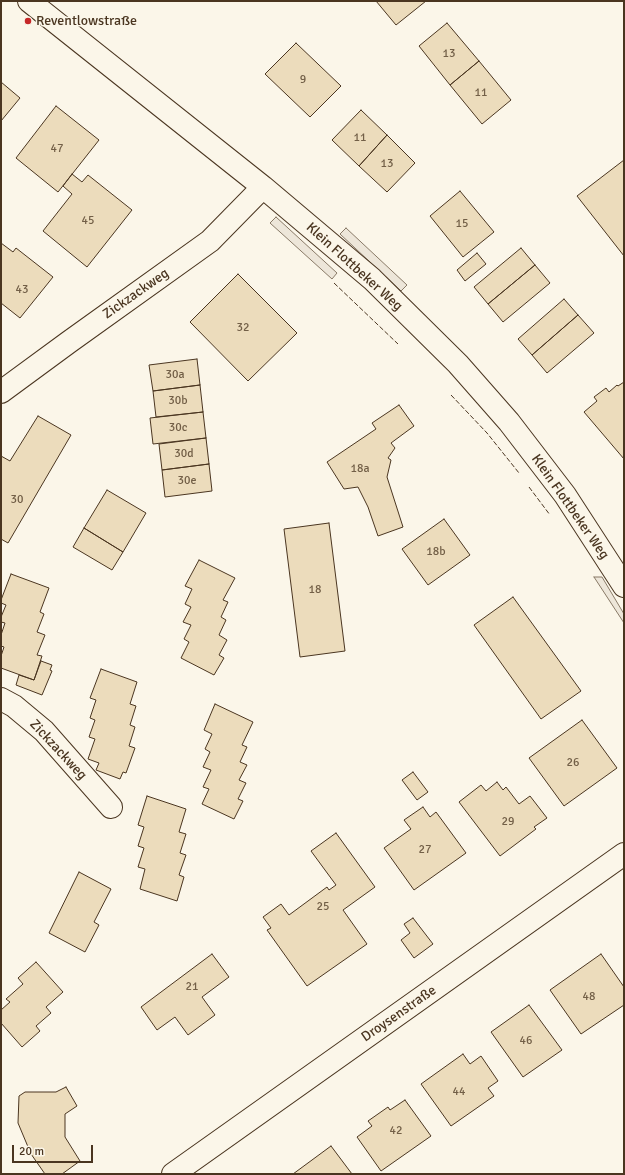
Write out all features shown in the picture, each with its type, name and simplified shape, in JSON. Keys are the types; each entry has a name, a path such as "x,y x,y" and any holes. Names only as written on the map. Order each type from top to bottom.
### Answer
{"street":[{"name":"Klein Flottbeker Weg","path":"28,1 262,187 372,280 458,364 509,422 565,495 624,586"},
{"name":"Zickzackweg","path":"1,392 210,241 262,187"},
{"name":"Zickzackweg","path":"1,699 14,706 44,731 111,807"},
{"name":"Droysenstraße","path":"173,1174 624,854"}],"shaded area":[{"path":"276,217 337,273 332,279 270,223"},
{"path":"346,228 407,285 401,291 340,234"},
{"path":"594,577 602,577 624,614 624,623"}],"building":[{"path":"376,1 426,1 396,25"},
{"path":"447,23 479,61 450,85 419,46"},
{"path":"296,43 341,86 310,117 265,74"},
{"path":"479,61 511,100 482,124 450,85"},
{"path":"1,82 20,98 1,121"},
{"path":"56,106 99,140 58,192 16,158"},
{"path":"361,110 387,135 359,166 332,140"},
{"path":"387,135 415,163 387,192 359,166"},
{"path":"624,160 624,256 577,196"},
{"path":"72,174 82,182 88,175 132,210 87,267 43,231 72,194 63,186"},
{"path":"460,191 494,232 463,257 430,216"},
{"path":"1,243 13,252 16,248 53,277 20,318 1,303"},
{"path":"521,248 535,265 488,304 474,287"},
{"path":"477,253 486,264 465,281 457,270"},
{"path":"535,265 550,283 503,322 488,304"},
{"path":"238,274 297,333 248,381 190,322"},
{"path":"564,299 578,315 532,355 518,339"},
{"path":"578,315 594,333 547,373 532,355"},
{"path":"197,359 200,385 153,391 149,365"},
{"path":"624,382 624,459 584,412 597,401 594,397 606,388 609,392 617,385 618,386"},
{"path":"200,385 203,412 156,417 153,391"},
{"path":"399,405 414,426 391,443 395,448 388,458 391,460 387,477 403,527 378,536 368,507 358,487 344,489 327,462 376,429 372,423"},
{"path":"203,412 206,438 153,444 150,418"},
{"path":"38,416 71,435 8,543 1,539 1,456 10,461"},
{"path":"206,438 209,464 162,470 159,444"},
{"path":"209,464 212,491 165,497 162,470"},
{"path":"107,490 146,513 123,552 84,528"},
{"path":"444,519 470,555 428,585 402,549"},
{"path":"329,523 345,651 300,657 284,529"},
{"path":"84,528 123,552 112,570 73,547"},
{"path":"199,560 235,578 223,600 228,602 221,617 226,620 219,635 227,640 219,655 224,658 214,675 181,658 189,642 184,639 191,625 183,622 191,607 185,604 192,589 185,586"},
{"path":"11,574 49,588 40,612 44,614 37,632 45,635 37,655 42,656 34,680 1,668 1,656 4,647 1,646 1,635 5,623 1,622 1,617 6,605 1,603 1,600"},
{"path":"513,597 581,691 541,719 474,625"},
{"path":"41,661 52,665 50,670 52,671 42,695 16,685 19,675 34,680"},
{"path":"101,669 137,682 130,704 136,706 130,725 135,727 129,746 135,748 126,773 123,772 120,779 96,770 99,763 88,759 95,739 89,737 95,720 90,718 96,700 90,698"},
{"path":"215,704 253,722 242,745 247,747 240,762 247,765 239,780 246,783 238,799 243,801 234,819 202,804 209,789 203,787 211,770 203,767 210,752 205,749 212,734 204,730"},
{"path":"582,720 617,768 564,806 529,758"},
{"path":"413,772 428,792 417,800 402,780"},
{"path":"497,782 503,790 506,787 519,804 530,796 547,818 534,827 536,829 500,856 459,802 481,785 486,791"},
{"path":"147,796 186,809 179,832 186,834 180,853 186,855 179,875 184,877 177,901 140,889 145,869 138,867 144,848 138,846 144,827 138,825"},
{"path":"423,807 430,817 436,812 466,853 414,890 384,848 411,829 404,820"},
{"path":"336,833 375,887 343,910 367,944 307,986 267,930 271,928 263,917 281,904 289,915 327,887 329,890 336,885 311,851"},
{"path":"79,872 111,889 94,922 99,925 85,952 49,933"},
{"path":"413,918 433,944 414,958 401,940 410,933 404,924"},
{"path":"212,954 229,977 202,997 215,1015 188,1035 175,1017 157,1030 141,1007"},
{"path":"601,954 624,987 624,1005 581,1034 550,990"},
{"path":"36,962 63,992 46,1007 51,1013 36,1026 40,1031 22,1047 1,1023 1,1010 10,1002 6,999 23,984 18,978"},
{"path":"529,1005 562,1050 523,1077 491,1032"},
{"path":"463,1054 470,1064 481,1056 498,1081 488,1088 494,1096 451,1126 421,1084"},
{"path":"66,1087 77,1106 65,1114 65,1137 80,1161 62,1174 45,1174 31,1154 18,1123 19,1096 25,1092 56,1092"},
{"path":"405,1100 431,1136 381,1171 357,1137 372,1126 368,1121 388,1107 390,1110"},
{"path":"331,1146 352,1174 293,1174"}],"fence":[{"path":"334,283 398,344"},
{"path":"451,395 487,433 519,473"},
{"path":"529,487 550,515"}],"place":[{"name":"Reventlowstraße","path":"28,21"}]}
